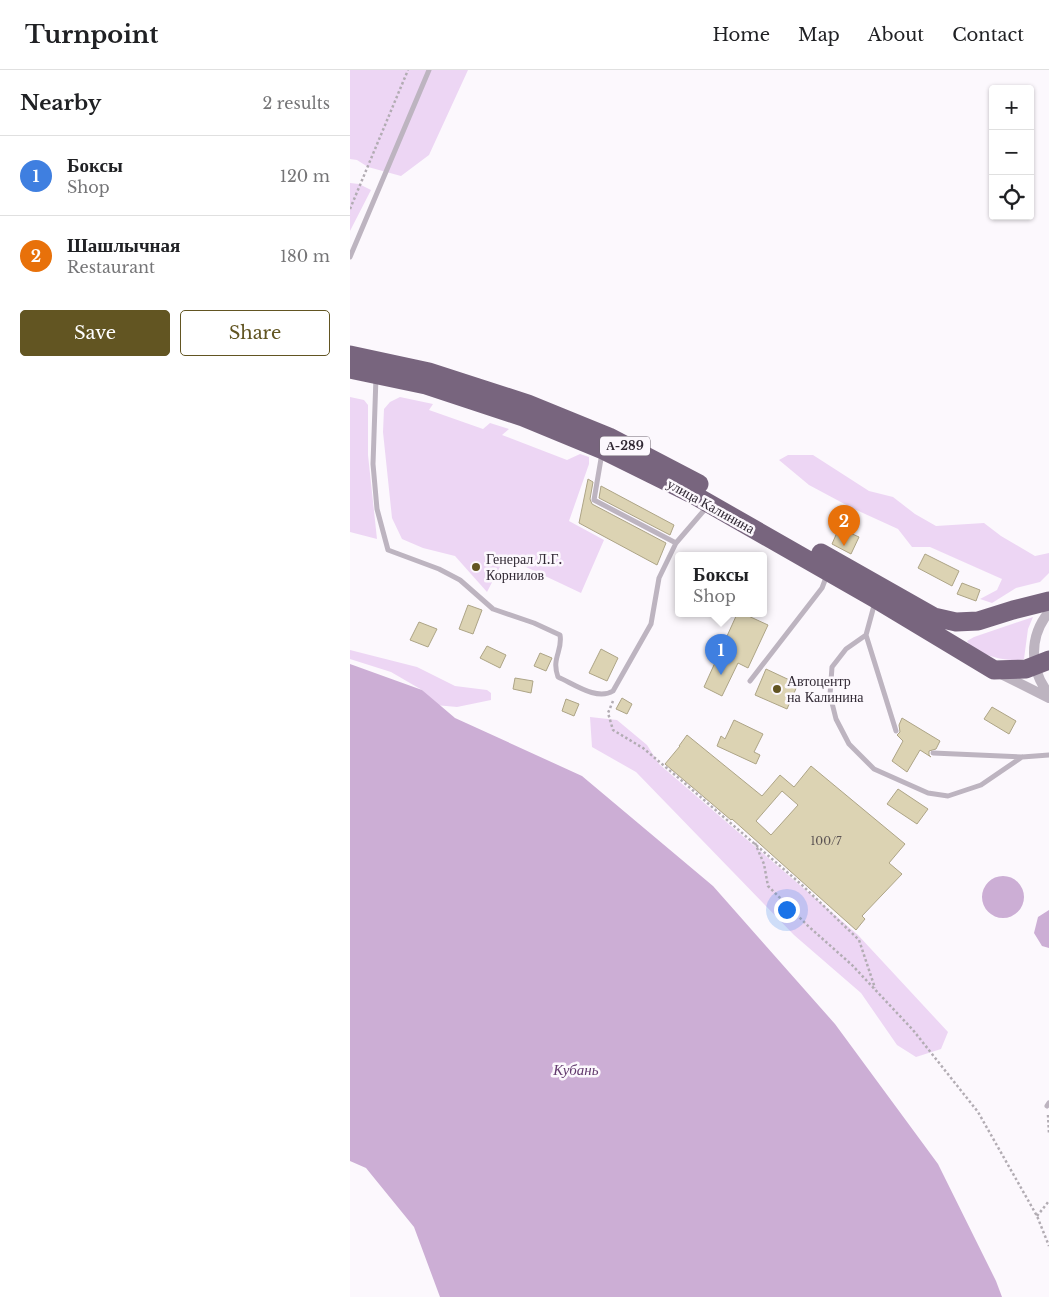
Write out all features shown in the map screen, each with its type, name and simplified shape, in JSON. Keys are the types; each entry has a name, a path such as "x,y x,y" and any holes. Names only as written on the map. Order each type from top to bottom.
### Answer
{"highway":[{"name":"улица Калинина","path":"350,355 429,372 528,404 609,437 700,484 934,616 956,622 978,621 1049,601"},
{"name":"улица Калинина","path":"350,369 426,385 523,417 603,450 709,504 876,599 994,670"},
{"path":"994,670 1026,669 1042,663"}],"street":[{"path":"1049,612 1041,623 1036,635 1034,654 1042,663 1040,681 1049,694"},
{"name":"улица Калинина","path":"994,670 1049,698"}],"lane":[{"path":"350,257 428,70"},
{"path":"376,374 373,464 377,509 388,550 439,569 460,580 493,609 534,623 560,636 561,641 554,664 558,676 597,695 607,695 614,691 651,624 659,578 676,543 709,504"},
{"path":"603,450 594,500 676,543"},
{"path":"750,681 822,588 828,572"},
{"path":"876,599 866,635 896,731"},
{"path":"866,635 846,649 832,667 830,695 836,719 848,744 874,768 928,793 948,796 981,785 1022,757"},
{"path":"933,753 1022,757 1049,755"}],"path":[{"path":"350,209 408,70"},
{"path":"615,696 608,713 613,730 643,748 755,843 859,940 875,990"},
{"path":"755,843 764,864 768,886 807,925 852,965 913,1030 978,1112 1037,1216 1049,1246"},
{"path":"1048,1104 1049,1134"},
{"path":"1037,1216 1049,1201"}],"shaded area":[{"path":"350,70 468,70 429,155 401,176 368,167 357,160 350,159"},
{"path":"350,183 359,184 371,190 350,231"},
{"path":"350,397 364,400 368,405 368,455 377,539 350,532"},
{"path":"400,397 433,404 429,410 483,429 490,423 509,429 502,435 567,460 580,454 589,457 589,464 569,521 604,540 581,593 505,557 487,592 455,556 423,548 402,539 392,518 383,432 384,409 390,402"},
{"path":"788,455 813,455 869,491 893,497 915,514 936,526 984,523 1001,536 1035,556 1049,553 1049,573 1040,582 1016,588 992,603 980,599 997,590 1002,579 930,547 912,547 898,529 852,508 809,485 779,460"},
{"path":"1033,617 1028,629 1024,659 1010,660 993,657 977,650 967,641 974,637"},
{"path":"350,650 417,667 455,686 487,690 491,693 491,700 457,707 435,705 422,690 391,672 350,659"},
{"path":"590,717 617,720 647,745 659,764 858,935 948,1032 941,1049 916,1057 897,1045 861,993 794,935 636,772 592,747"}],"water":[{"name":"Кубань","path":"350,664 422,690 455,718 582,776 713,886 835,1024 938,1164 996,1281 1002,1297 440,1297 414,1227 366,1168 350,1161"},
{"path":"1003,876 1018,882 1024,897 1018,912 1003,918 988,912 982,897 988,882"},
{"path":"1049,910 1049,948 1042,946 1034,933 1038,917"}],"building":[{"path":"588,479 593,482 590,499 592,504 666,543 657,565 579,523"},
{"path":"601,486 674,525 670,535 599,498"},
{"path":"839,528 859,537 851,554 832,544"},
{"path":"925,554 959,571 952,586 918,568"},
{"path":"962,583 980,590 976,601 957,594"},
{"path":"468,605 482,610 473,634 459,629"},
{"path":"736,617 751,617 768,625 748,668 738,663 722,696 704,687"},
{"path":"419,622 437,629 428,647 410,640"},
{"path":"487,646 506,655 500,668 480,658"},
{"path":"601,649 618,658 607,681 589,673"},
{"path":"540,653 552,658 546,671 534,666"},
{"name":"Автоцентр на Калинина","path":"766,669 798,684 787,709 755,695"},
{"path":"515,678 533,681 531,693 513,689"},
{"path":"622,698 632,704 627,714 616,709"},
{"path":"566,699 579,704 574,716 562,711"},
{"path":"992,707 1016,721 1009,734 984,719"},
{"path":"902,718 940,741 936,749 929,751 931,757 920,750 907,772 892,761 903,741 897,735 900,732 899,725"},
{"path":"734,720 763,734 754,752 760,755 756,764 717,746 721,736 725,739"},
{"path":"687,735 762,796 780,775 794,787 811,766 905,844 889,863 902,874 862,916 865,919 856,930 732,819 665,764","holes":["782,791 798,805 771,835 756,821"]},
{"path":"898,789 928,809 917,824 887,804"}],"place":[{"name":"Шашлычная","path":"844,546"},
{"name":"Генерал Л.Г. Корнилов","path":"476,567"},
{"name":"Боксы","path":"721,675"},
{"name":"Автоцентр на Калинина","path":"777,689"}]}
